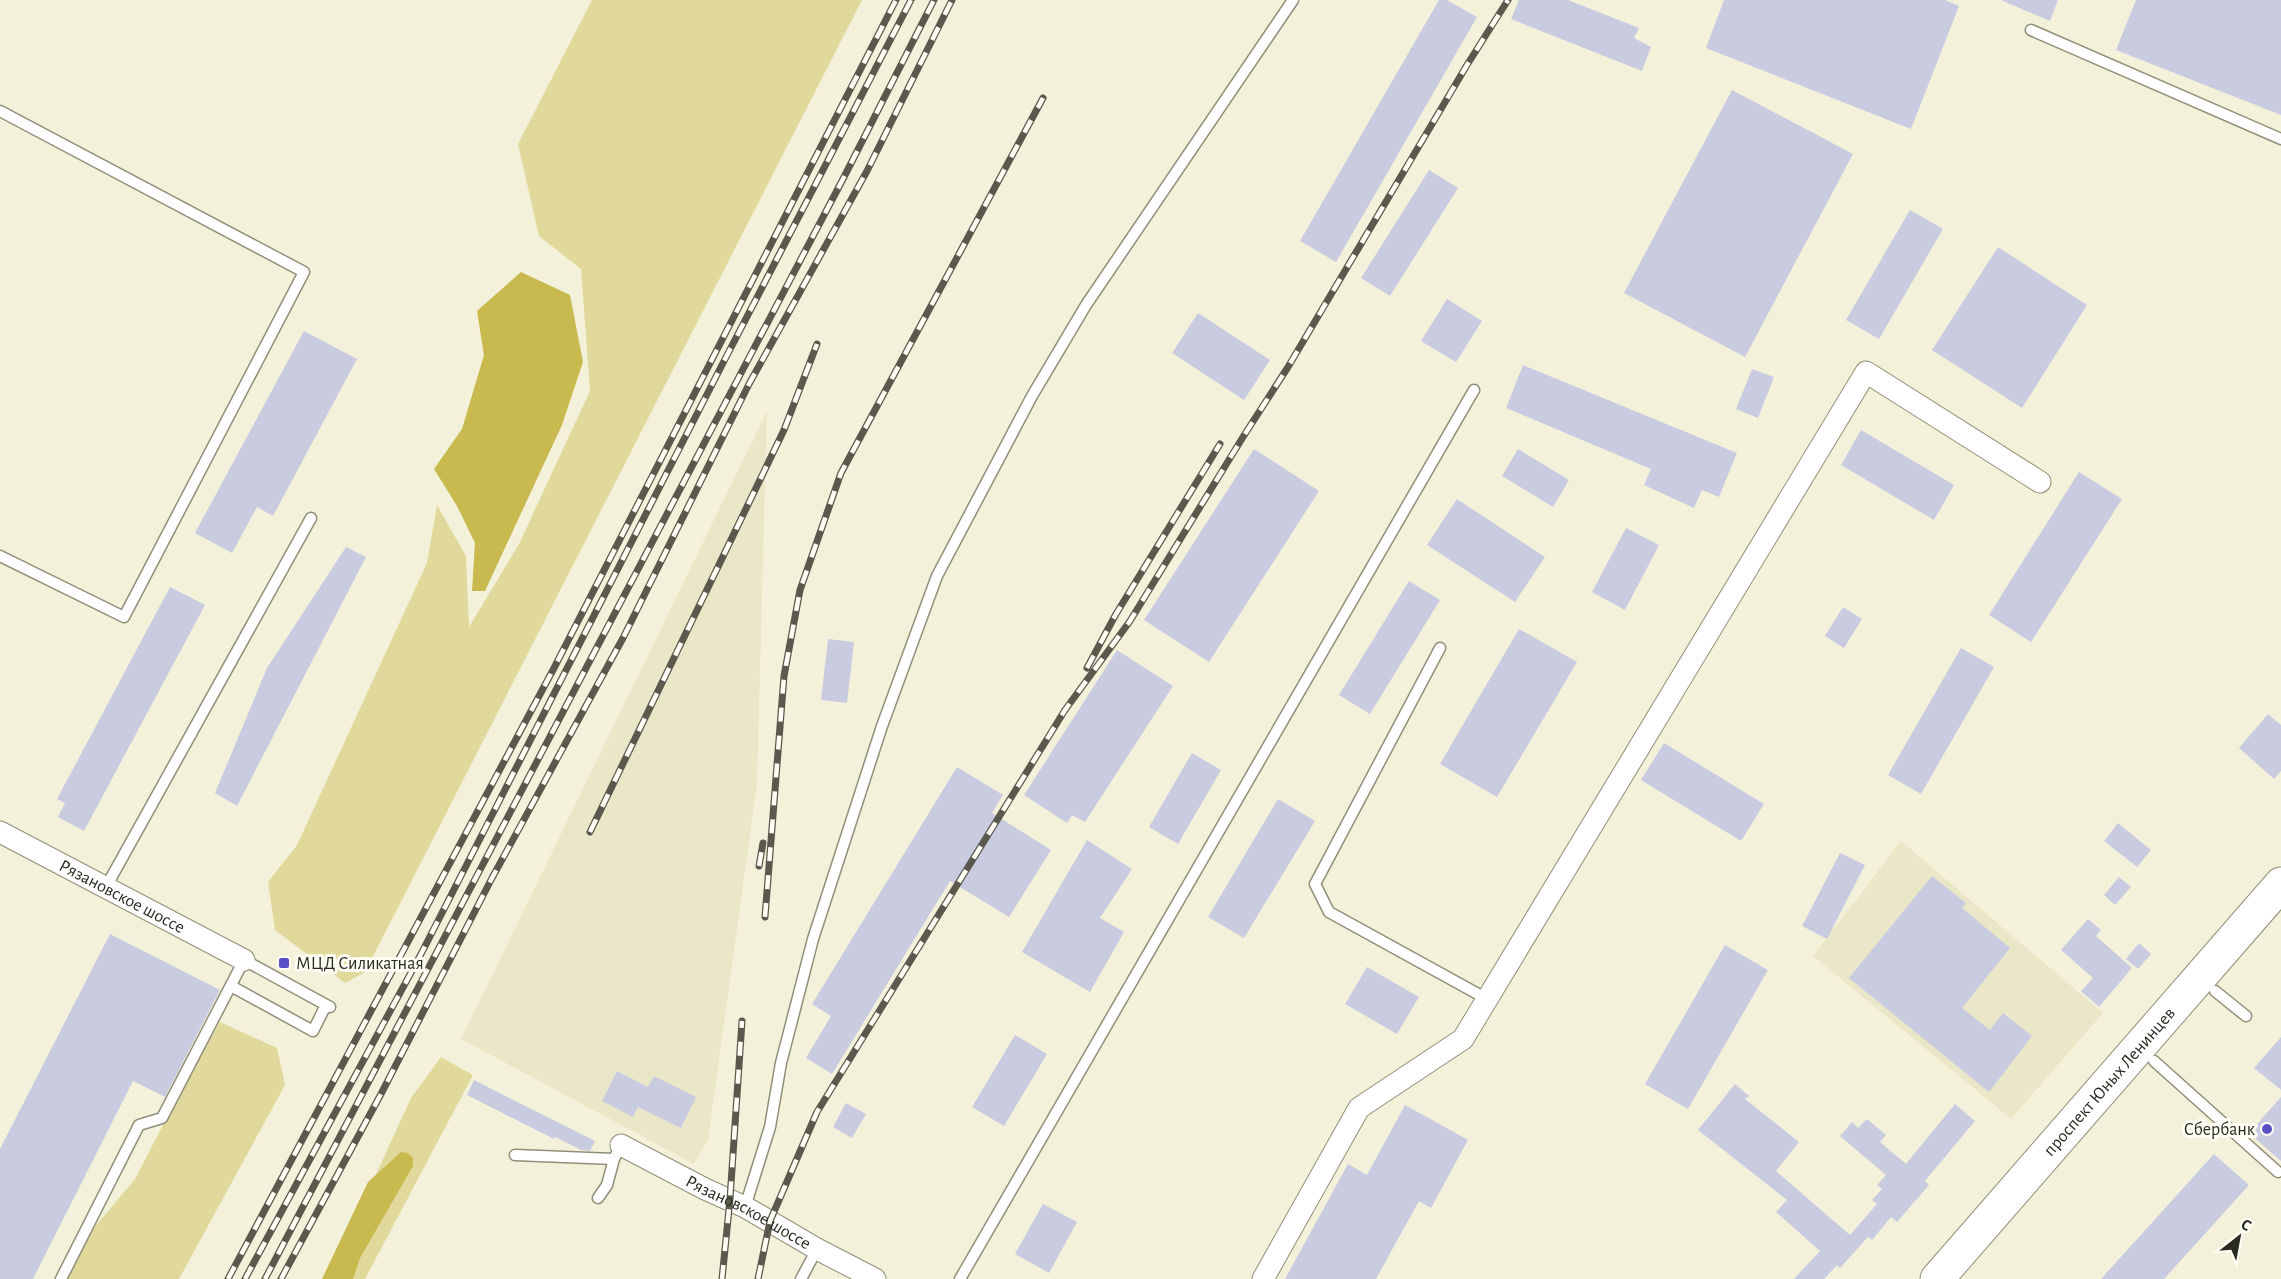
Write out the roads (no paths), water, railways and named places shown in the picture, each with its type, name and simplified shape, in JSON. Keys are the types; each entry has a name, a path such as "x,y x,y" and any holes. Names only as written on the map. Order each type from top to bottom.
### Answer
{"main road":[{"name":"проспект Юных Ленинцев","path":"1937,1279 2281,884"},
{"name":"проспект Юных Ленинцев","path":"1965,1279 2281,914"}],"street":[{"path":"1263,1279 1359,1108 1463,1039 1866,372 2040,482"},
{"name":"Рязановское шоссе","path":"0,832 244,960"},
{"name":"Рязановское шоссе","path":"617,1152 745,1207 817,1249 875,1279"}],"lane":[{"path":"745,1207 770,1127 781,1063 813,939 882,726 937,576 1032,396 1086,305 1293,0"},
{"path":"2031,30 2281,139"},
{"path":"0,111 304,272 124,617 0,556"},
{"path":"960,1279 1474,390"},
{"path":"106,887 311,519"},
{"path":"1440,648 1315,884 1329,912 1487,999"},
{"path":"61,1279 139,1125 162,1118 244,960 328,1006 313,1031 231,987"},
{"path":"2215,991 2246,1016"},
{"path":"2154,1061 2278,1172"},
{"path":"514,1155 617,1152 607,1185 598,1198"},
{"path":"801,1279 817,1249"}],"railway":[{"path":"228,1279 554,668 896,0"},
{"path":"245,1279 420,956 911,0"},
{"path":"265,1279 843,179 934,0"},
{"path":"281,1279 381,1094 492,878 623,638 749,384 867,171 952,0"},
{"path":"758,1279 770,1221 817,1112 1065,710 1130,621 1288,367 1508,0"},
{"path":"765,917 784,676 800,590 841,473 1043,98"},
{"path":"590,832 784,430 817,344"},
{"path":"1087,668 1116,614 1220,444"},
{"path":"759,866 763,843"},
{"path":"722,1279 742,1021"}],"place":[{"name":"МЦД Силикатная","path":"284,963"},
{"name":"Сбербанк","path":"2267,1129"}]}
